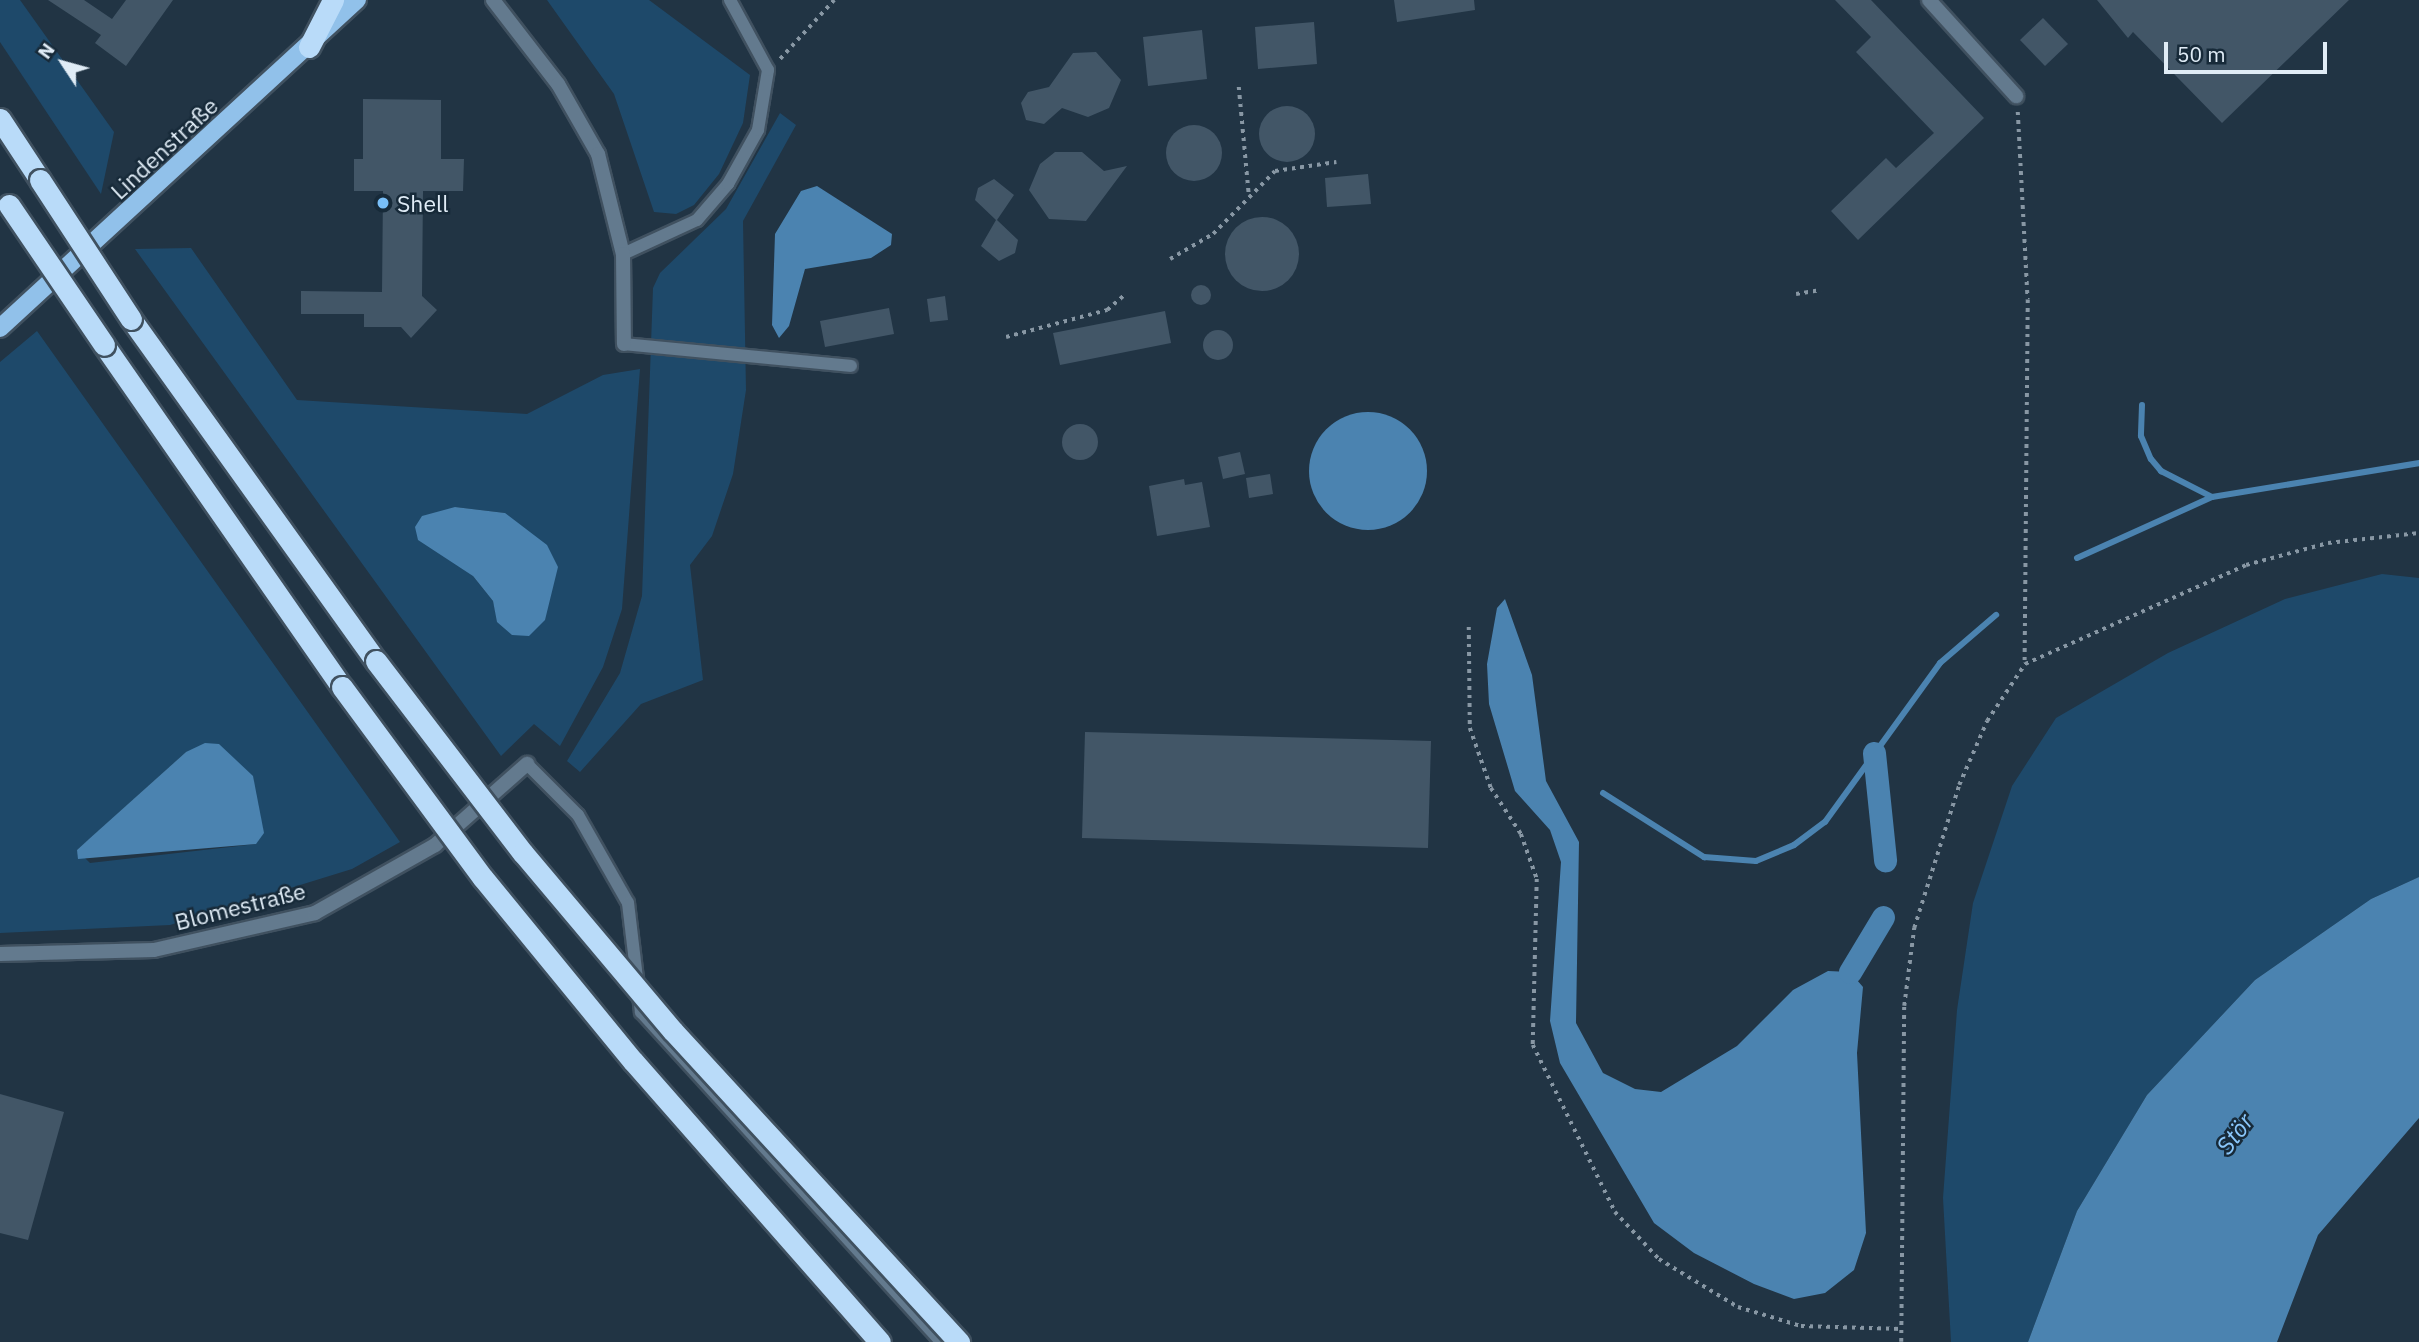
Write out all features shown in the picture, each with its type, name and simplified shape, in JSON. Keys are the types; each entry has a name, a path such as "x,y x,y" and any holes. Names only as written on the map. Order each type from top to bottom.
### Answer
{"highway":[{"path":"309,47 334,0"},
{"path":"0,119 131,319 376,661 523,853 673,1031 960,1342"},
{"path":"5,198 342,687 483,878 598,1018 880,1342"}],"main road":[{"name":"Lindenstraße","path":"0,328 309,47 356,0"}],"street":[{"path":"493,0 558,84 598,154 622,254 624,344"},
{"path":"1929,0 2016,96"},
{"name":"Blomestraße","path":"0,954 154,950 315,913 435,845 527,764"}],"lane":[{"path":"622,254 684,229 714,201 758,130 768,70 730,0"},
{"path":"624,344 850,366"},
{"path":"527,764 578,815 628,903 641,1012 941,1342"}],"path":[{"path":"768,70 834,0"},
{"path":"1239,87 1249,194"},
{"path":"2016,96 2028,300 2025,664"},
{"path":"1170,259 1213,234 1249,194 1275,172 1336,162"},
{"path":"1796,294 1821,290"},
{"path":"1006,337 1107,310 1123,296"},
{"path":"1901,1342 1904,1006 1914,928 1959,785 1987,721 2025,664 2246,565 2328,543 2419,534"},
{"path":"1469,627 1470,728 1492,788 1521,834 1537,878 1533,1045 1615,1212 1670,1267 1738,1307 1801,1326 1902,1329"}],"shaded area":[{"path":"0,0 20,0 114,132 101,194 0,42"},
{"path":"547,0 649,0 750,75 743,123 719,174 694,205 676,214 654,212 614,94"},
{"path":"780,113 796,125 743,221 746,390 733,474 712,536 690,565 703,680 641,704 580,772 567,761 620,673 642,596 653,288 660,273 726,209"},
{"path":"191,248 297,400 527,414 603,375 640,369 622,609 603,667 560,746 534,724 501,756 135,249","holes":["455,507 505,513 498,622 493,601 473,576"]},
{"path":"37,331 400,842 352,869 170,925 0,933 0,362","holes":["186,752 256,844 90,863 77,850"]},
{"path":"2382,574 2419,578 2419,877 2371,899 2255,980 2147,1095 2077,1211 2028,1342 1951,1342 1943,1198 1957,1010 1973,903 2012,786 2056,718 2168,653 2285,599"}],"water":[{"path":"817,186 892,234 891,245 871,258 805,269 789,326 779,338 772,325 775,234 801,191"},
{"path":"1368,412 1401,422 1417,438 1427,471 1417,504 1401,520 1368,530 1335,520 1319,504 1309,471 1319,438 1335,422"},
{"path":"455,507 505,513 547,545 558,567 545,620 529,636 512,635 497,622 493,601 473,576 418,540 415,527 422,516"},
{"path":"1505,599 1532,675 1546,781 1579,842 1576,1023 1603,1073 1635,1089 1661,1092 1737,1046 1793,990 1828,971 1850,972 1863,987 1857,1053 1866,1233 1854,1270 1825,1293 1794,1299 1754,1284 1694,1253 1654,1223 1560,1063 1550,1021 1561,862 1550,830 1515,791 1489,704 1487,664 1497,608"},
{"path":"205,743 219,744 253,776 264,833 256,844 78,859 77,850 89,839 186,752"},
{"name":"Stör","path":"2419,877 2419,1118 2318,1235 2277,1342 2028,1342 2077,1211 2147,1095 2255,980 2371,899"}],"building":[{"path":"48,0 84,0 112,19 126,0 173,0 126,66 95,43 101,35"},
{"path":"1394,0 1474,0 1475,10 1397,22"},
{"path":"1835,0 1871,0 1984,118 1858,240 1831,211 1886,158 1896,168 1934,133 1856,52 1871,37"},
{"path":"2097,0 2349,0 2222,123 2133,32 2128,38"},
{"path":"2043,18 2068,44 2045,66 2020,40"},
{"path":"1314,22 1317,64 1258,69 1255,27"},
{"path":"1202,30 1207,79 1148,86 1143,37"},
{"path":"1096,52 1121,80 1109,108 1088,117 1062,108 1044,124 1026,120 1021,103 1028,92 1049,87 1073,53"},
{"path":"363,99 441,100 441,159 464,159 463,191 423,191 422,296 437,310 411,338 401,327 364,327 364,314 301,314 301,291 382,292 383,191 354,191 354,159 363,159"},
{"path":"1287,106 1298,108 1307,114 1313,123 1313,145 1307,154 1298,160 1287,162 1276,160 1267,154 1261,145 1259,134 1261,123 1267,114 1276,108"},
{"path":"1194,125 1205,127 1214,133 1220,142 1220,164 1214,173 1205,179 1194,181 1183,179 1174,173 1168,164 1166,153 1168,142 1174,133 1183,127"},
{"path":"1055,152 1082,152 1104,171 1127,166 1086,221 1049,219 1029,190 1040,164"},
{"path":"1368,174 1371,204 1327,207 1325,178"},
{"path":"994,179 1014,195 997,220 1018,240 1015,253 999,261 981,246 996,220 975,200 978,188"},
{"path":"1262,217 1276,220 1288,228 1296,240 1299,254 1296,268 1288,280 1276,288 1262,291 1248,288 1236,280 1228,268 1225,254 1228,240 1236,228 1248,220"},
{"path":"1197,285 1205,285 1211,295 1205,305 1197,305 1191,299 1191,291"},
{"path":"945,296 948,320 930,322 927,299"},
{"path":"889,308 894,334 825,347 820,321"},
{"path":"1165,311 1171,343 1060,365 1053,333"},
{"path":"1218,330 1229,334 1233,345 1229,356 1218,360 1207,356 1203,345 1207,334"},
{"path":"1080,424 1093,429 1098,442 1093,455 1080,460 1067,455 1062,442 1067,429"},
{"path":"1240,452 1245,474 1223,479 1218,457"},
{"path":"1270,474 1273,494 1249,498 1246,478"},
{"path":"1184,479 1185,485 1202,482 1210,527 1157,536 1149,486"},
{"path":"1085,732 1431,741 1428,848 1082,838"},
{"path":"0,1094 64,1112 28,1240 0,1233"}],"waterway":[{"path":"2142,405 2141,436 2151,459 2161,471 2212,497 2419,463"},
{"path":"2077,558 2212,497"},
{"path":"1603,793 1704,857 1756,861 1794,845 1825,822 1940,663 1996,615"},
{"path":"1874,753 1885,860"},
{"path":"1850,972 1883,917"}],"place":[{"name":"Shell","path":"383,203"}]}
